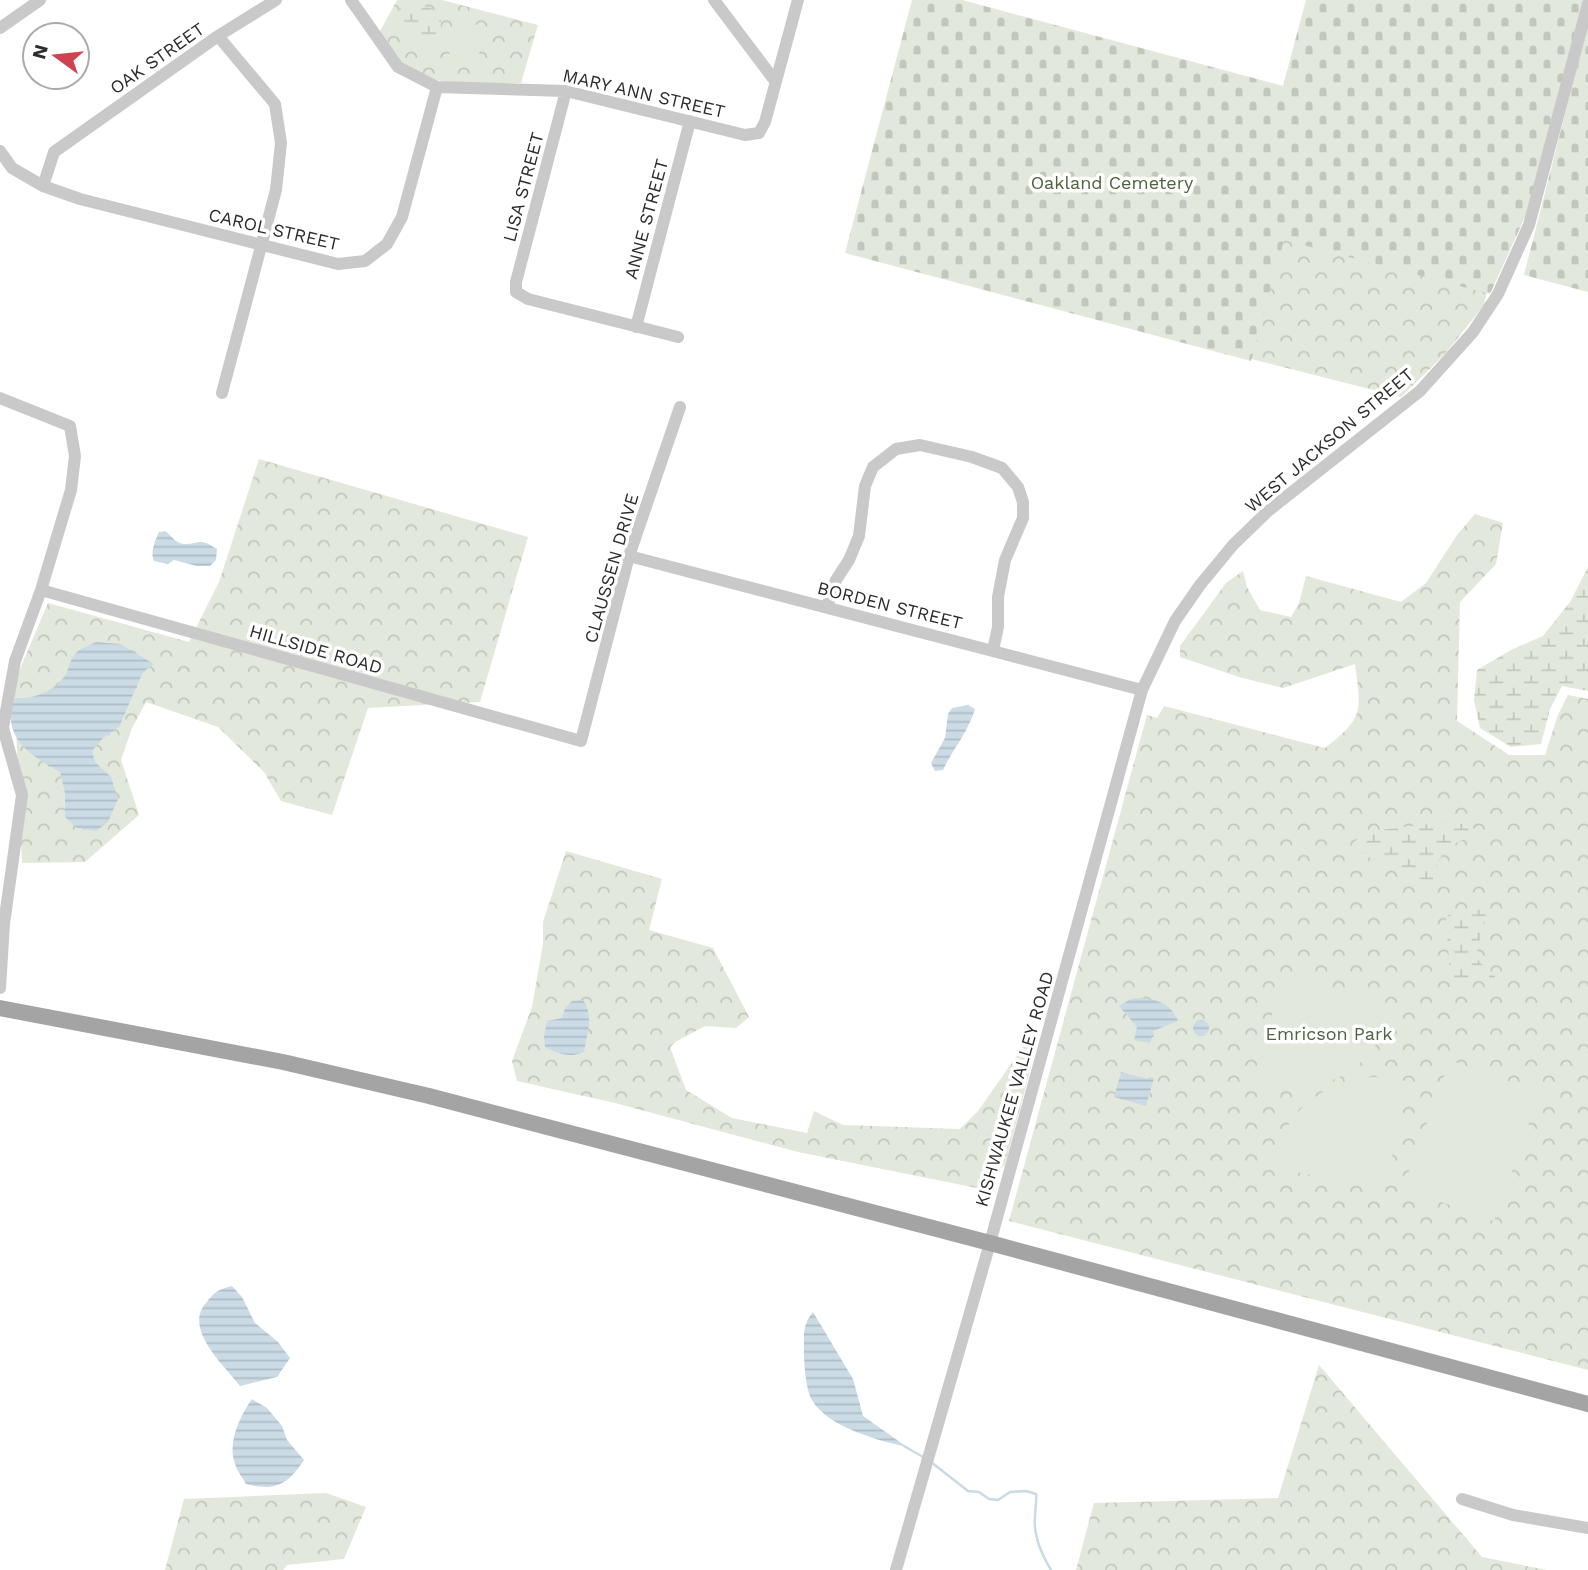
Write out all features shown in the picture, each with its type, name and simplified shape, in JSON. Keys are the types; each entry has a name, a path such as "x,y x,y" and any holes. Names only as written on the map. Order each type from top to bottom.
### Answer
{"main road":[{"path":"0,1008 283,1062 402,1090 990,1243 1588,1404"}],"street":[{"path":"0,29 40,0"},
{"name":"OAK STREET","path":"43,186 54,152 218,36 276,0"},
{"name":"MARY ANN STREET","path":"351,0 398,67 437,87 566,91 745,135 759,133 765,122 775,81"},
{"path":"714,0 775,81"},
{"path":"775,81 798,0"},
{"name":"WEST JACKSON STREET","path":"1175,621 1233,545 1259,520 1420,391 1473,332 1498,294 1529,225 1588,4"},
{"path":"218,36 275,104 281,143 276,190 222,393"},
{"name":"CAROL STREET","path":"0,151 12,168 43,186 80,199 338,264 365,261 387,244 402,217 437,87"},
{"name":"LISA STREET","path":"566,91 516,282 516,292 528,299 636,327"},
{"name":"ANNE STREET","path":"636,327 690,121"},
{"path":"636,327 678,337"},
{"path":"0,398 70,426 75,456 71,490 41,590 15,661 3,728 22,795 4,924 0,988"},
{"name":"CLAUSSEN DRIVE","path":"581,741 629,556 680,407"},
{"path":"827,607 836,580 849,560 859,536 865,486 873,467 896,449 920,445 972,457 1002,468 1018,487 1023,502 1023,518 1005,560 993,650"},
{"name":"BORDEN STREET","path":"629,556 1142,690"},
{"name":"HILLSIDE ROAD","path":"41,590 581,741"},
{"name":"KISHWAUKEE VALLEY ROAD","path":"896,1570 990,1243 1142,690 1175,621"},
{"path":"1462,1499 1513,1515 1588,1528"}],"green space":[{"path":"397,0 442,0 538,25 521,83 476,84 443,81 414,73 402,65 379,33"},
{"name":"Oakland Cemetery","path":"912,0 962,0 1283,86 1306,0 1585,0 1535,195 1490,294 1284,240 1251,361 845,253"},
{"path":"410,2 440,11 440,32 431,49 415,41 398,23 400,8"},
{"path":"458,20 486,27 476,66 448,59"},
{"path":"1588,24 1588,292 1524,275"},
{"path":"1270,208 1490,279 1484,305 1445,354 1401,397 1232,354"},
{"path":"259,459 528,537 480,702 368,708 332,815 281,801 264,772 218,727 146,702 132,728 121,760 139,815 85,862 22,863 14,683 48,603 189,642 219,582"},
{"name":"Emricson Park","path":"1475,514 1503,523 1496,564 1460,602 1457,721 1509,755 1545,755 1558,715 1568,695 1588,699 1588,1370 1009,1221 1147,715 1157,718 1164,706 1325,748 1347,728 1357,712 1359,703 1355,664 1283,688 1239,677 1180,657 1180,646 1226,583 1243,571 1247,587 1260,610 1291,617 1299,603 1306,576 1401,602 1426,583 1457,535"},
{"path":"1588,567 1588,691 1562,686 1550,709 1541,744 1511,747 1480,728 1474,700 1477,670 1511,650 1543,636 1570,602"},
{"path":"1435,823 1464,824 1477,832 1445,851 1431,883 1360,852 1354,842 1381,830"},
{"path":"566,851 662,879 649,930 713,948 749,1017 736,1028 705,1026 670,1047 686,1090 732,1118 807,1133 814,1111 843,1125 960,1129 978,1111 1028,1040 1040,1033 1005,1165 977,1188 798,1152 615,1103 517,1081 512,1061 532,1007 543,944 543,922"},
{"path":"1487,910 1476,956 1497,980 1457,981 1450,976 1446,918 1448,915"},
{"path":"1290,975 1394,1005 1385,1029 1373,1049 1358,1065 1341,1076 1322,1084 1300,1087 1252,1083 1282,981"},
{"path":"1450,1060 1540,1093 1494,1221 1403,1188"},
{"path":"1373,1077 1409,1082 1384,1192 1271,1166 1285,1130 1307,1104 1320,1093 1336,1086"},
{"path":"1319,1365 1482,1557 1547,1570 1076,1570 1094,1503 1278,1498"},
{"path":"326,1493 366,1507 344,1559 287,1565 283,1570 165,1570 184,1499"}],"water":[{"path":"165,531 181,544 203,542 211,545 217,549 216,560 210,566 197,566 174,560 168,564 154,561 153,554 159,532"},
{"path":"96,642 120,644 154,664 143,672 119,727 103,738 92,751 95,762 111,777 118,799 108,822 96,831 77,828 65,817 65,793 60,772 38,759 21,743 11,724 11,712 15,698 35,696 55,686 64,677 74,655"},
{"path":"968,705 975,709 968,725 943,770 935,771 931,763 945,738 948,714 952,708"},
{"path":"1140,998 1163,1004 1172,1010 1178,1021 1153,1031 1154,1037 1150,1043 1134,1040 1137,1027 1119,1006 1131,999"},
{"path":"583,1000 589,1018 584,1052 564,1054 545,1047 547,1021 562,1018 565,1008 572,1001"},
{"path":"1201,1020 1207,1022 1207,1034 1201,1036 1195,1034 1193,1028 1195,1022"},
{"path":"1121,1072 1154,1078 1146,1106 1114,1097"},
{"path":"232,1286 242,1297 255,1323 278,1342 290,1358 277,1377 240,1386 202,1335 200,1313 206,1303 217,1292"},
{"path":"813,1312 853,1379 863,1416 907,1447 869,1437 842,1425 819,1410 812,1400 804,1363 804,1341 805,1326"},
{"path":"252,1399 267,1408 282,1426 287,1440 304,1460 287,1480 273,1486 246,1484 233,1456 236,1430"}],"waterway":[{"path":"904,1446 923,1457"},
{"path":"931,1462 968,1491 979,1492 989,1499 998,1500 1010,1492 1026,1491 1036,1494 1035,1531 1051,1570"}]}
